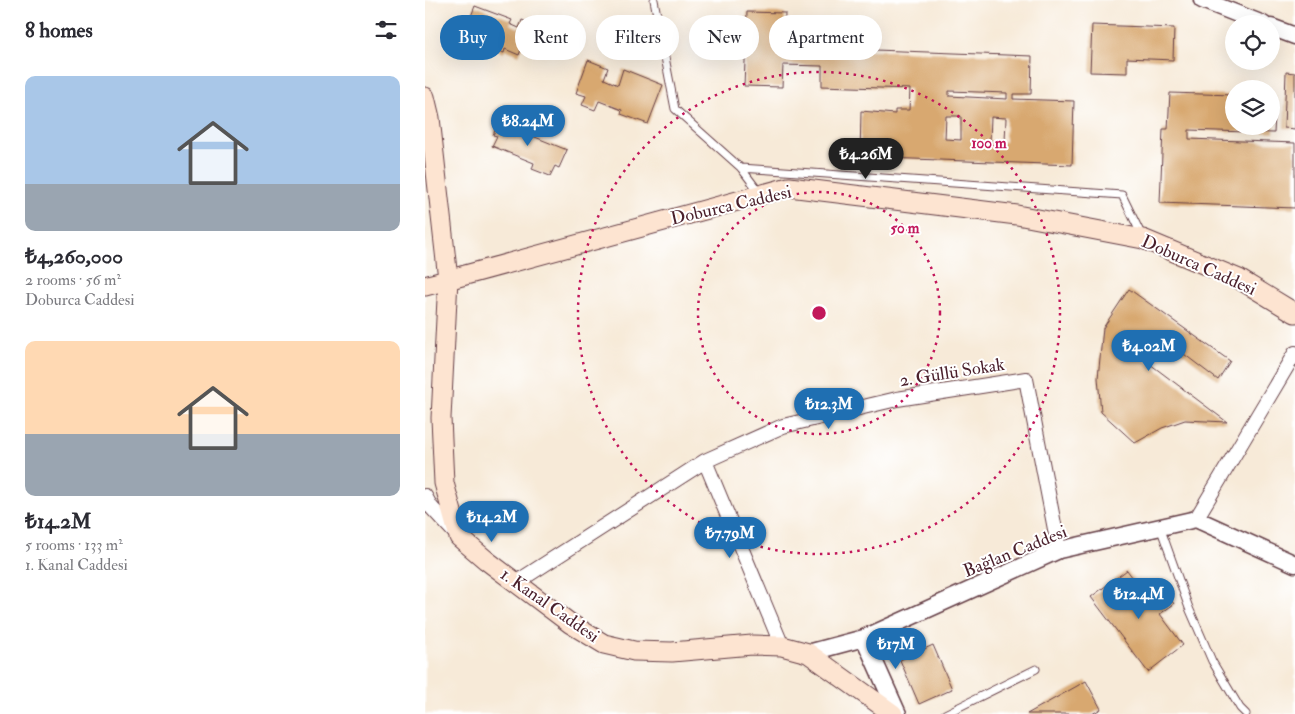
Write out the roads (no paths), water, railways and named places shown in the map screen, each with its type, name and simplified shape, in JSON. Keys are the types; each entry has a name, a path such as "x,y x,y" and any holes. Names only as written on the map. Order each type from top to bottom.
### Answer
{"main road":[{"path":"425,97 448,279 441,418 444,483 459,538"},
{"name":"Doburca Caddesi","path":"425,286 789,187 1017,215 1143,238 1239,279 1295,313"},
{"name":"1. Kanal Caddesi","path":"459,538 571,624 604,644 634,651 672,652 752,645 782,646 808,653 893,714"}],"street":[{"path":"1202,0 1240,15"},
{"path":"1280,30 1295,36"},
{"path":"1295,353 1197,519 1295,564"},
{"name":"2. Güllü Sokak","path":"517,582 705,460 783,426 897,399 1026,380 1059,550"},
{"path":"705,460 782,646"},
{"path":"425,496 431,507 459,538"},
{"name":"Bağlan Caddesi","path":"808,653 864,638 1059,550 1197,519"},
{"path":"864,638 898,714"}],"lane":[{"path":"653,0 675,109 741,168 761,195"},
{"path":"741,168 1122,195 1143,238"},
{"path":"1159,527 1211,661 1240,708 1246,714"},
{"path":"945,714 1037,669"}]}
